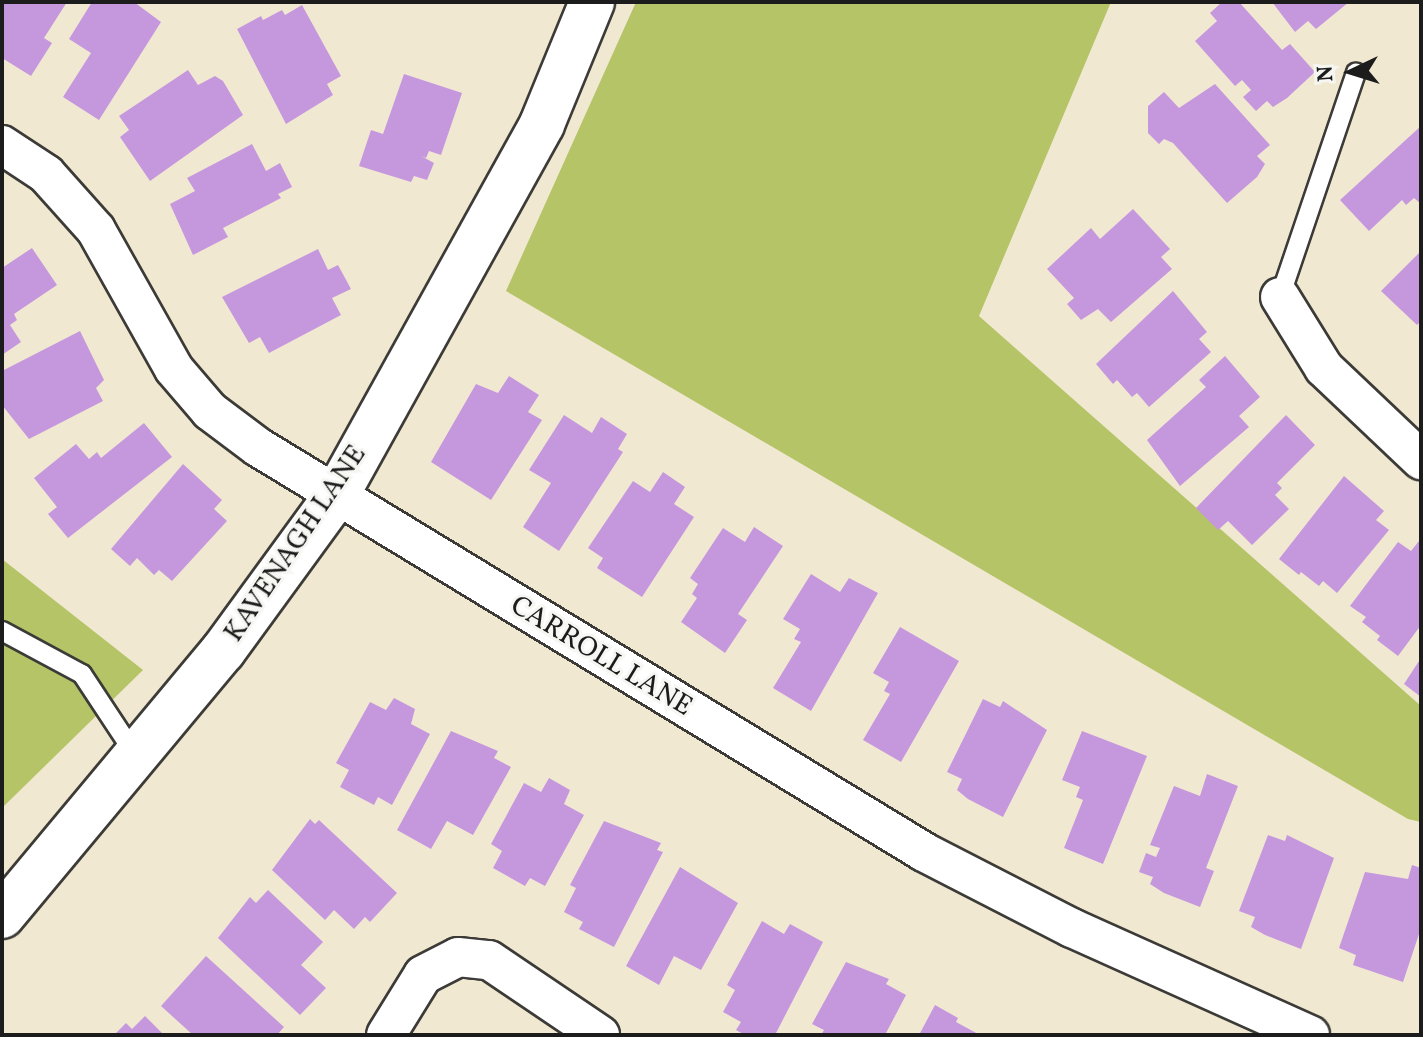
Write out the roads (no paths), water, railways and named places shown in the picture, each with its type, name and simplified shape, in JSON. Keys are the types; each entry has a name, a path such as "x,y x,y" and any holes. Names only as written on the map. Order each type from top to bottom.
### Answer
{"main road":[{"name":"KAVENAGH LANE","path":"2,916 223,651 336,496 542,124 592,2"}],"street":[{"name":"CARROLL LANE","path":"2,145 46,174 96,230 174,369 210,411 336,496 924,852 1072,928 1310,1035"},
{"path":"1280,297 1324,368 1421,460"},
{"path":"386,1035 423,975 458,957 489,960 600,1035"}],"lane":[{"path":"1280,297 1356,73"},
{"path":"2,631 82,674 136,756"}]}
